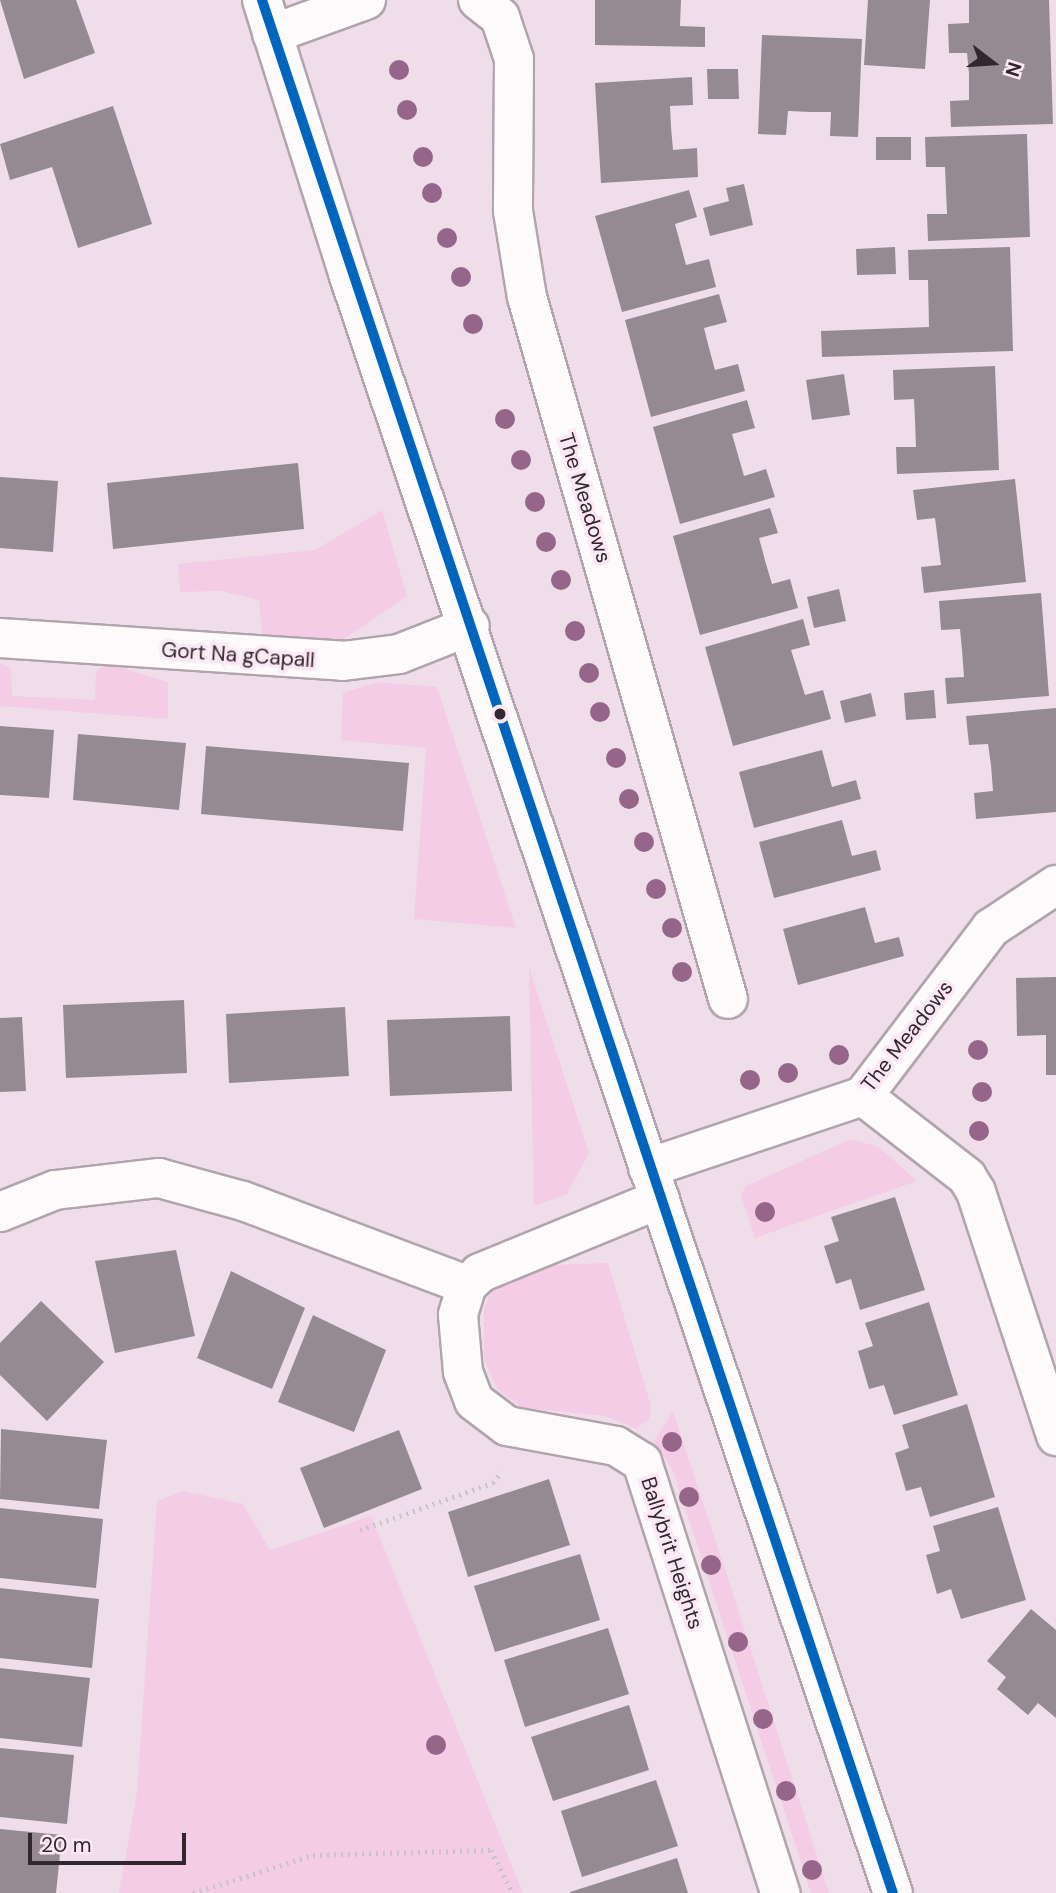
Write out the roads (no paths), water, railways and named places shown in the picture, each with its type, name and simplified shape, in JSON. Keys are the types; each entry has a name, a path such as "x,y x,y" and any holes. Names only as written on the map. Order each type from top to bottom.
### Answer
{"street":[{"path":"366,0 267,17 893,1893"},
{"name":"The Meadows","path":"478,0 500,17 514,59 513,211 527,297 727,999"},
{"name":"Gort Na gCapall","path":"0,638 343,661 399,654 470,626"},
{"name":"The Meadows","path":"654,1183 863,1096 991,928 1056,885"},
{"path":"863,1096 972,1185 1045,1366 1056,1436"},
{"path":"0,1212 55,1190 159,1178 243,1201 467,1285 505,1258 654,1183"},
{"name":"Ballybrit Heights","path":"467,1285 458,1315 467,1388 495,1420 526,1432 616,1446 648,1472 780,1893"}]}
